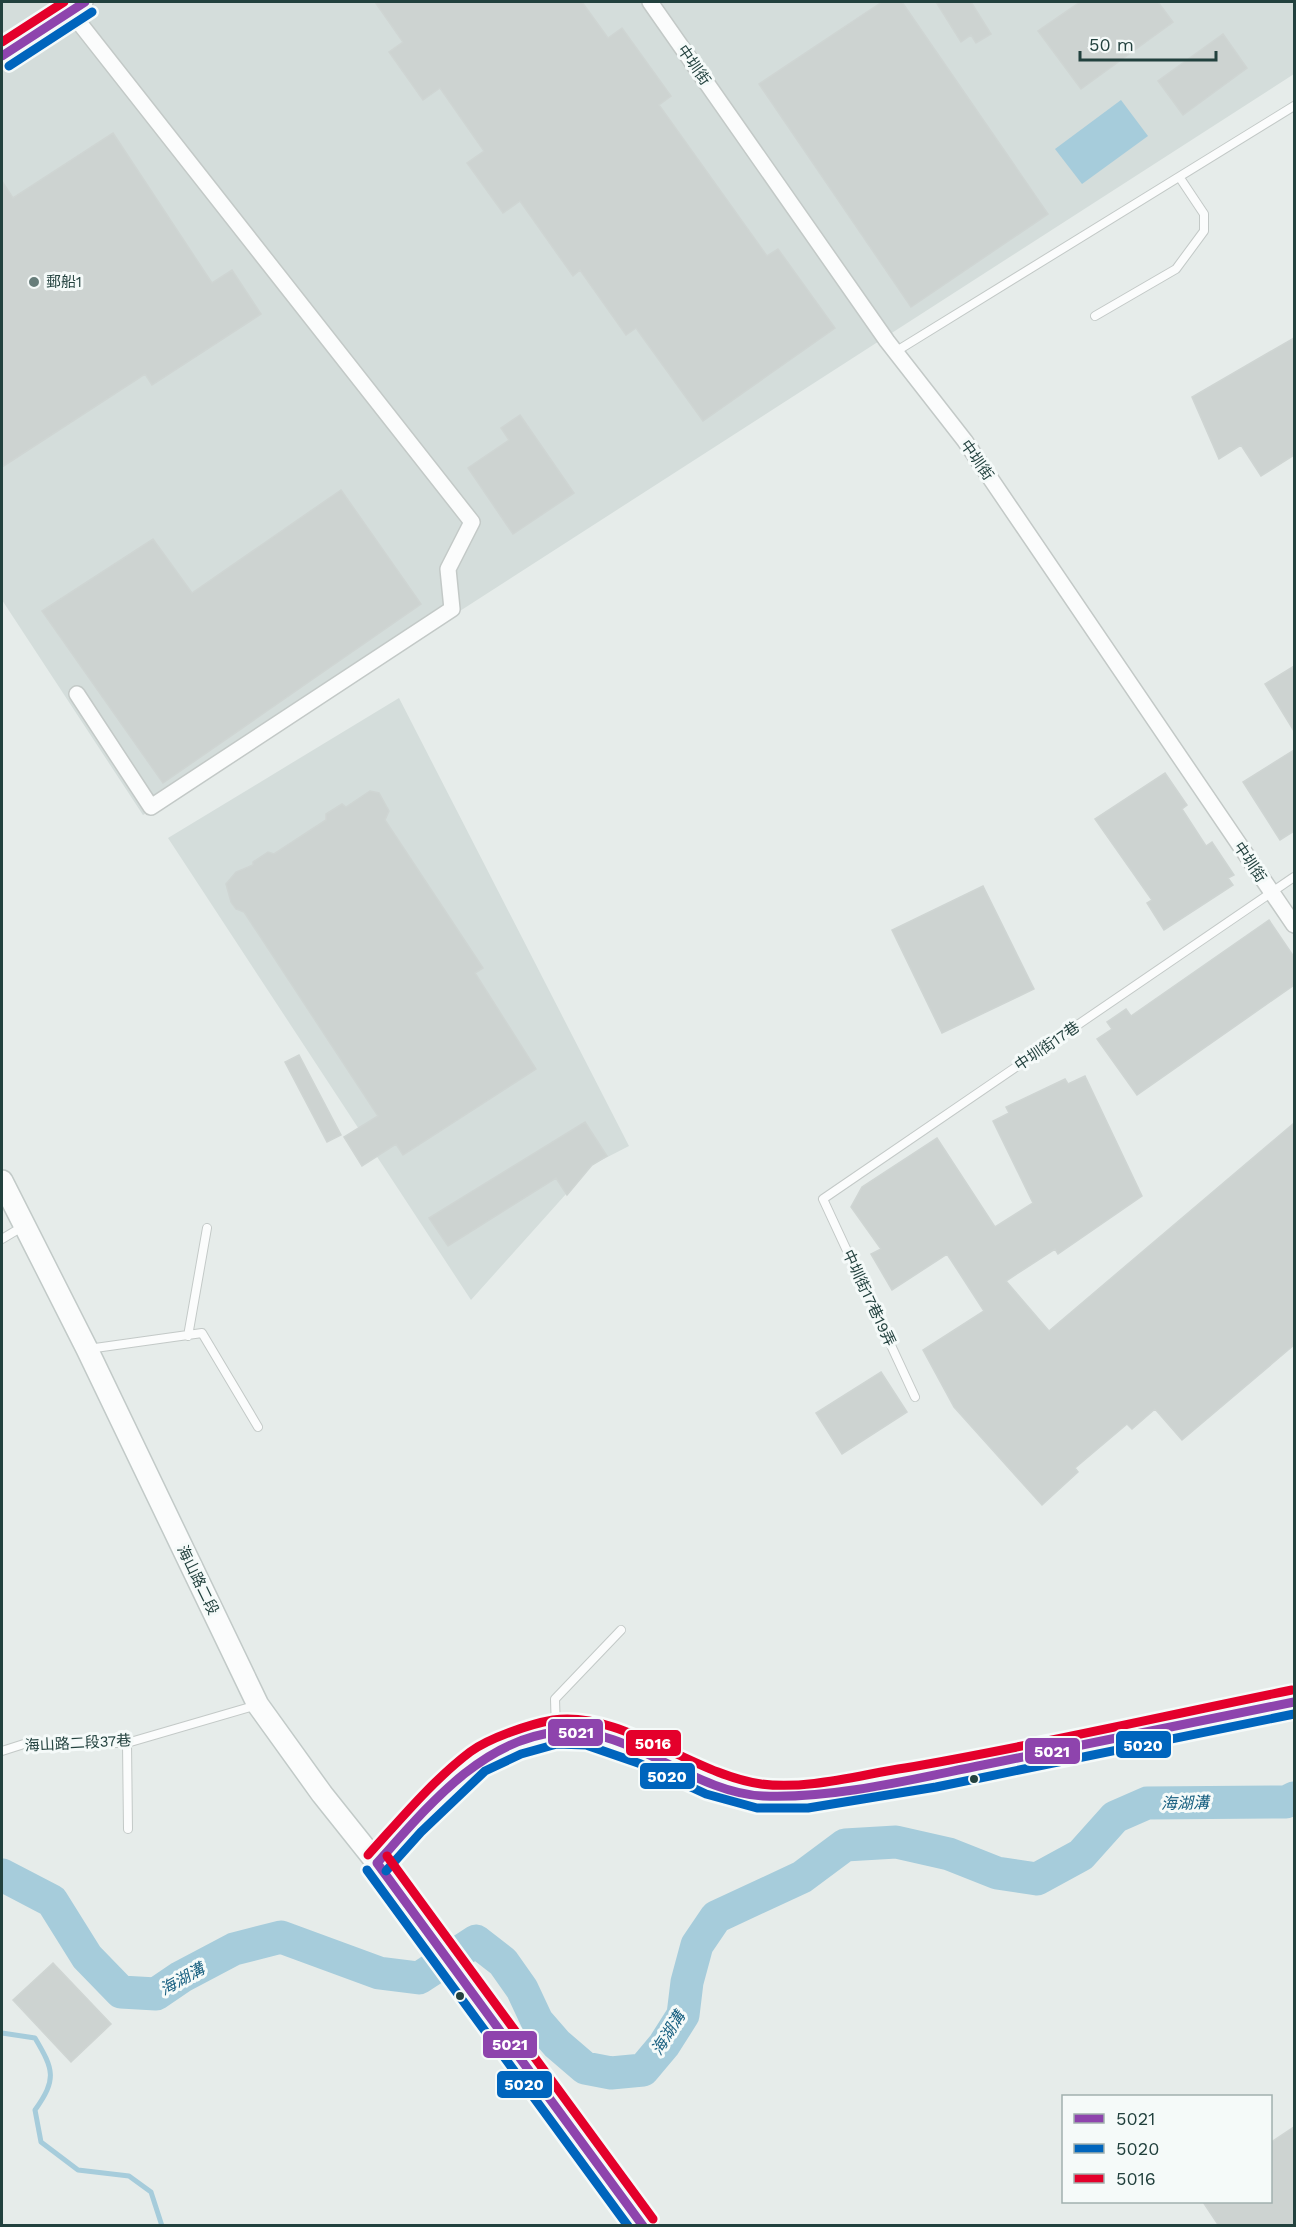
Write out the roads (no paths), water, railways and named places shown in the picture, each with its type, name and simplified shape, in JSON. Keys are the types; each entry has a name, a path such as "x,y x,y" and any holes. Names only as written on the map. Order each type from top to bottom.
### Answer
{"main road":[{"name":"海山路二段","path":"2,1181 87,1349 258,1705 322,1794 377,1863 643,2226"},
{"path":"377,1863 412,1824 478,1761 517,1743 556,1732 588,1733 646,1753 710,1782 760,1796 808,1796 934,1775 1294,1702"}],"street":[{"path":"2,56 67,6 85,2"},
{"name":"中圳街","path":"650,2 895,351 965,441 1294,925"},
{"path":"67,6 472,522 448,569 452,609 152,807 77,694"}],"lane":[{"path":"895,351 1294,106"},
{"path":"1095,316 1176,269 1204,231 1204,214 1180,178"},
{"name":"中圳街17巷","path":"823,1199 1294,877"},
{"name":"中圳街17巷19弄","path":"823,1199 915,1397"},
{"path":"2,1239 23,1226"},
{"path":"188,1336 207,1228"},
{"path":"87,1349 202,1333 258,1426"},
{"path":"556,1732 555,1699 621,1630"},
{"name":"海山路二段37巷","path":"2,1750 27,1743 127,1743 258,1705"},
{"path":"127,1743 128,1829"}],"water":[{"path":"1121,100 1148,136 1082,184 1055,149"}],"waterway":[{"name":"海湖溝","path":"2,1875 52,1901 87,1957 121,1992 156,1994 181,1977 234,1949 281,1937 379,1973 419,1978 476,1941 503,1962 522,1989 537,2021 557,2044 585,2068 611,2073 643,2070 664,2045 683,2015 687,1982 697,1945 716,1917 802,1877 845,1845 896,1842 949,1854 997,1873 1037,1879 1081,1855 1115,1817 1147,1803 1286,1802 1294,1798"},
{"path":"2,2033 35,2038 46,2058 50,2082 35,2110 41,2142 78,2170 129,2176 151,2192 162,2226"}],"place":[{"name":"郵船1","path":"34,282"}]}
